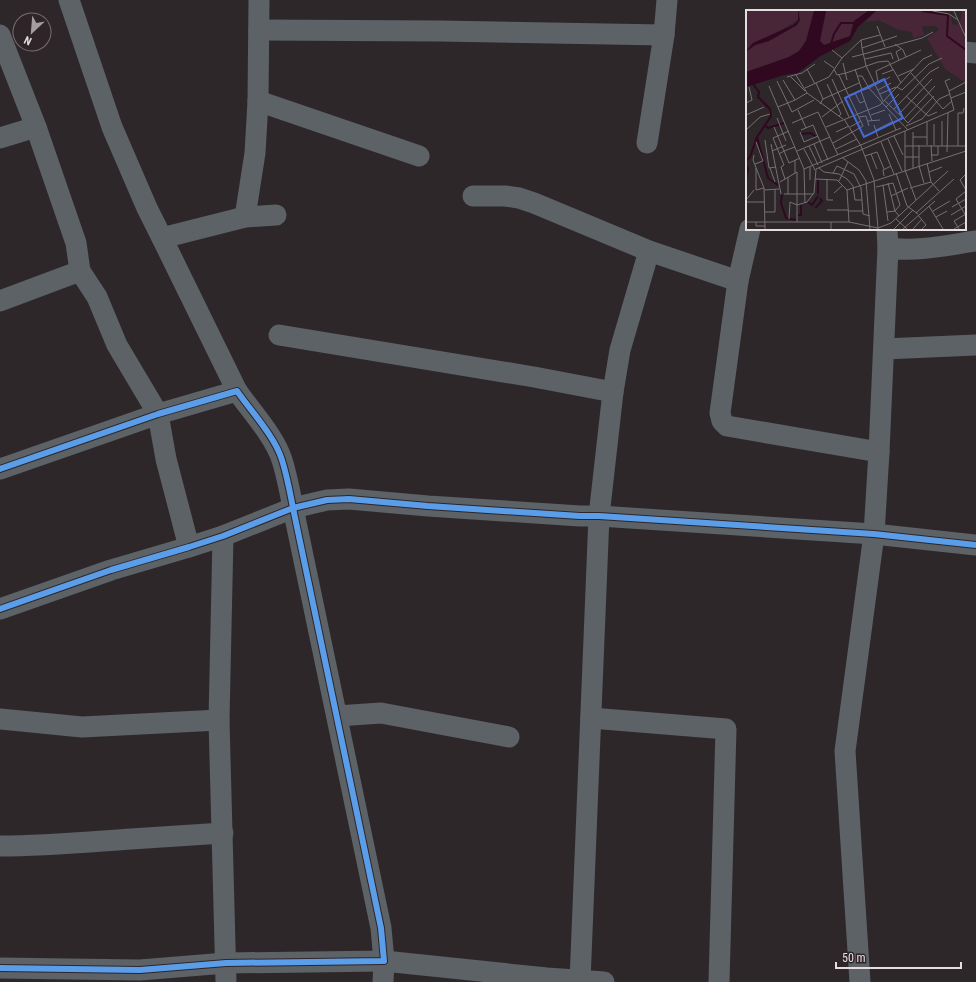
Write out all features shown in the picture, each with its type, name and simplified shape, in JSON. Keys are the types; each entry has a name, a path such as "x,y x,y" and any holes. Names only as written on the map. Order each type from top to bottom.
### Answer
{"street":[{"path":"69,0 112,127 147,208 237,391 268,433 282,460 381,928 384,961 383,982"},
{"path":"245,217 255,153 258,101 259,0"},
{"path":"647,143 664,35 667,0"},
{"path":"259,30 664,35"},
{"path":"0,35 36,126 76,243 80,271 97,297 117,345 158,414 166,459 189,547"},
{"path":"966,52 976,53"},
{"path":"258,101 420,156"},
{"path":"0,138 36,126"},
{"path":"473,196 505,196 519,198 649,251 738,280"},
{"path":"162,238 245,217 276,215"},
{"path":"750,230 738,280 720,413 722,421 727,426 879,452"},
{"path":"887,238 899,249 919,249 976,241"},
{"path":"860,982 845,751 874,534 884,349 887,238"},
{"path":"580,980 599,516 612,392 620,350 649,251"},
{"path":"0,301 80,271"},
{"path":"279,335 534,377 612,392"},
{"path":"884,349 976,345"},
{"path":"0,468 158,414 237,391"},
{"path":"0,609 111,570 223,536 293,508 327,500 349,499 428,506 874,534 976,546"},
{"path":"223,536 219,720 226,972"},
{"path":"336,716 381,713 510,737"},
{"path":"591,718 726,729 719,982"},
{"path":"0,719 82,727 219,720"},
{"path":"0,846 93,842 223,833"},
{"path":"0,968 135,976 226,972 384,961 547,980 604,982"}],"cycle path":[{"path":"0,469 158,414 237,391 262,424 279,451 290,490 381,928 384,961 226,963 140,970 0,968"},
{"path":"0,609 111,570 223,536 293,508 327,500 349,499 428,506 874,534 976,545"}]}
